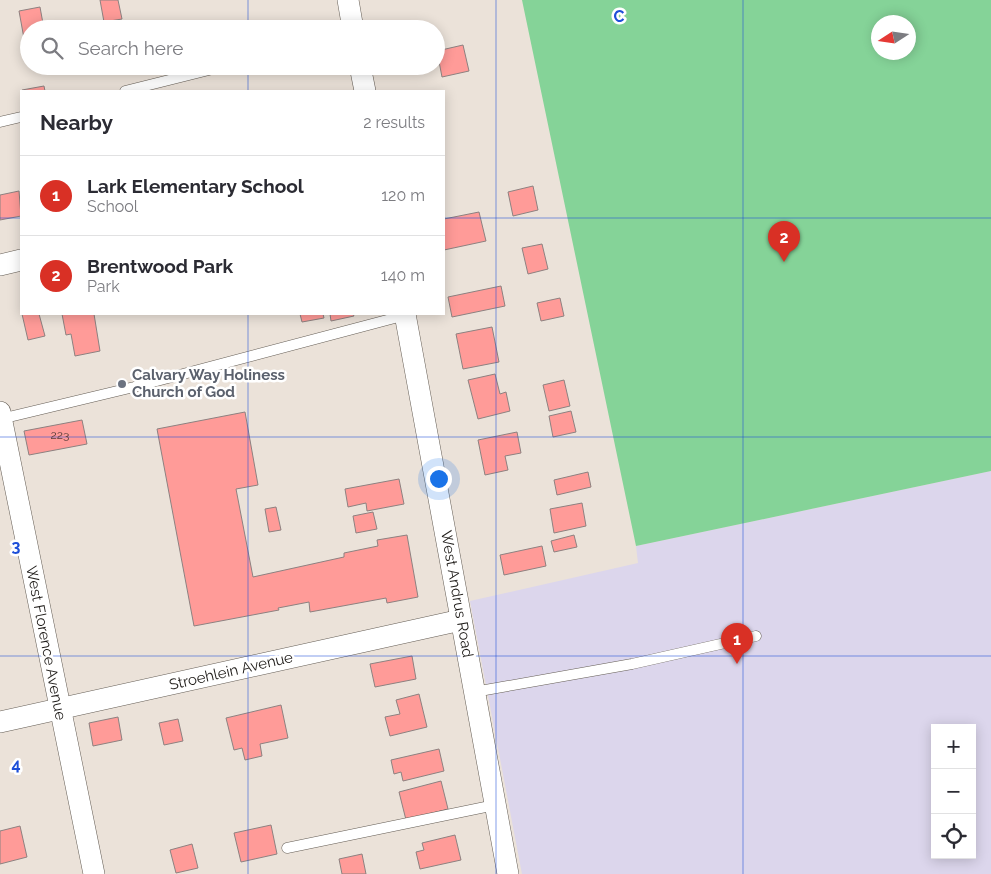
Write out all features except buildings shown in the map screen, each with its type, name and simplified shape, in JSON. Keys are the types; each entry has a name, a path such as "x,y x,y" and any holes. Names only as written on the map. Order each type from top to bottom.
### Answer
{"street":[{"path":"348,0 351,20"},
{"path":"361,75 364,90"},
{"path":"0,265 20,260"},
{"name":"West Andrus Road","path":"406,315 508,874"},
{"name":"West Florence Avenue","path":"1,415 94,874"},
{"name":"Stroehlein Avenue","path":"0,722 461,620"}],"lane":[{"path":"129,90 189,75"},
{"path":"0,122 20,117"},
{"path":"1,415 134,387 402,315"},
{"path":"474,692 632,664 756,636"},
{"path":"287,848 496,805"}],"shaded area":[{"path":"991,471 991,874 522,874 470,601 638,563 636,546"}],"green space":[{"path":"522,0 991,0 991,471 636,546"}],"place":[{"name":"Brentwood Park","path":"784,262"},
{"name":"Calvary Way Holiness Church of God","path":"122,384"},
{"name":"Lark Elementary School","path":"737,664"}]}
